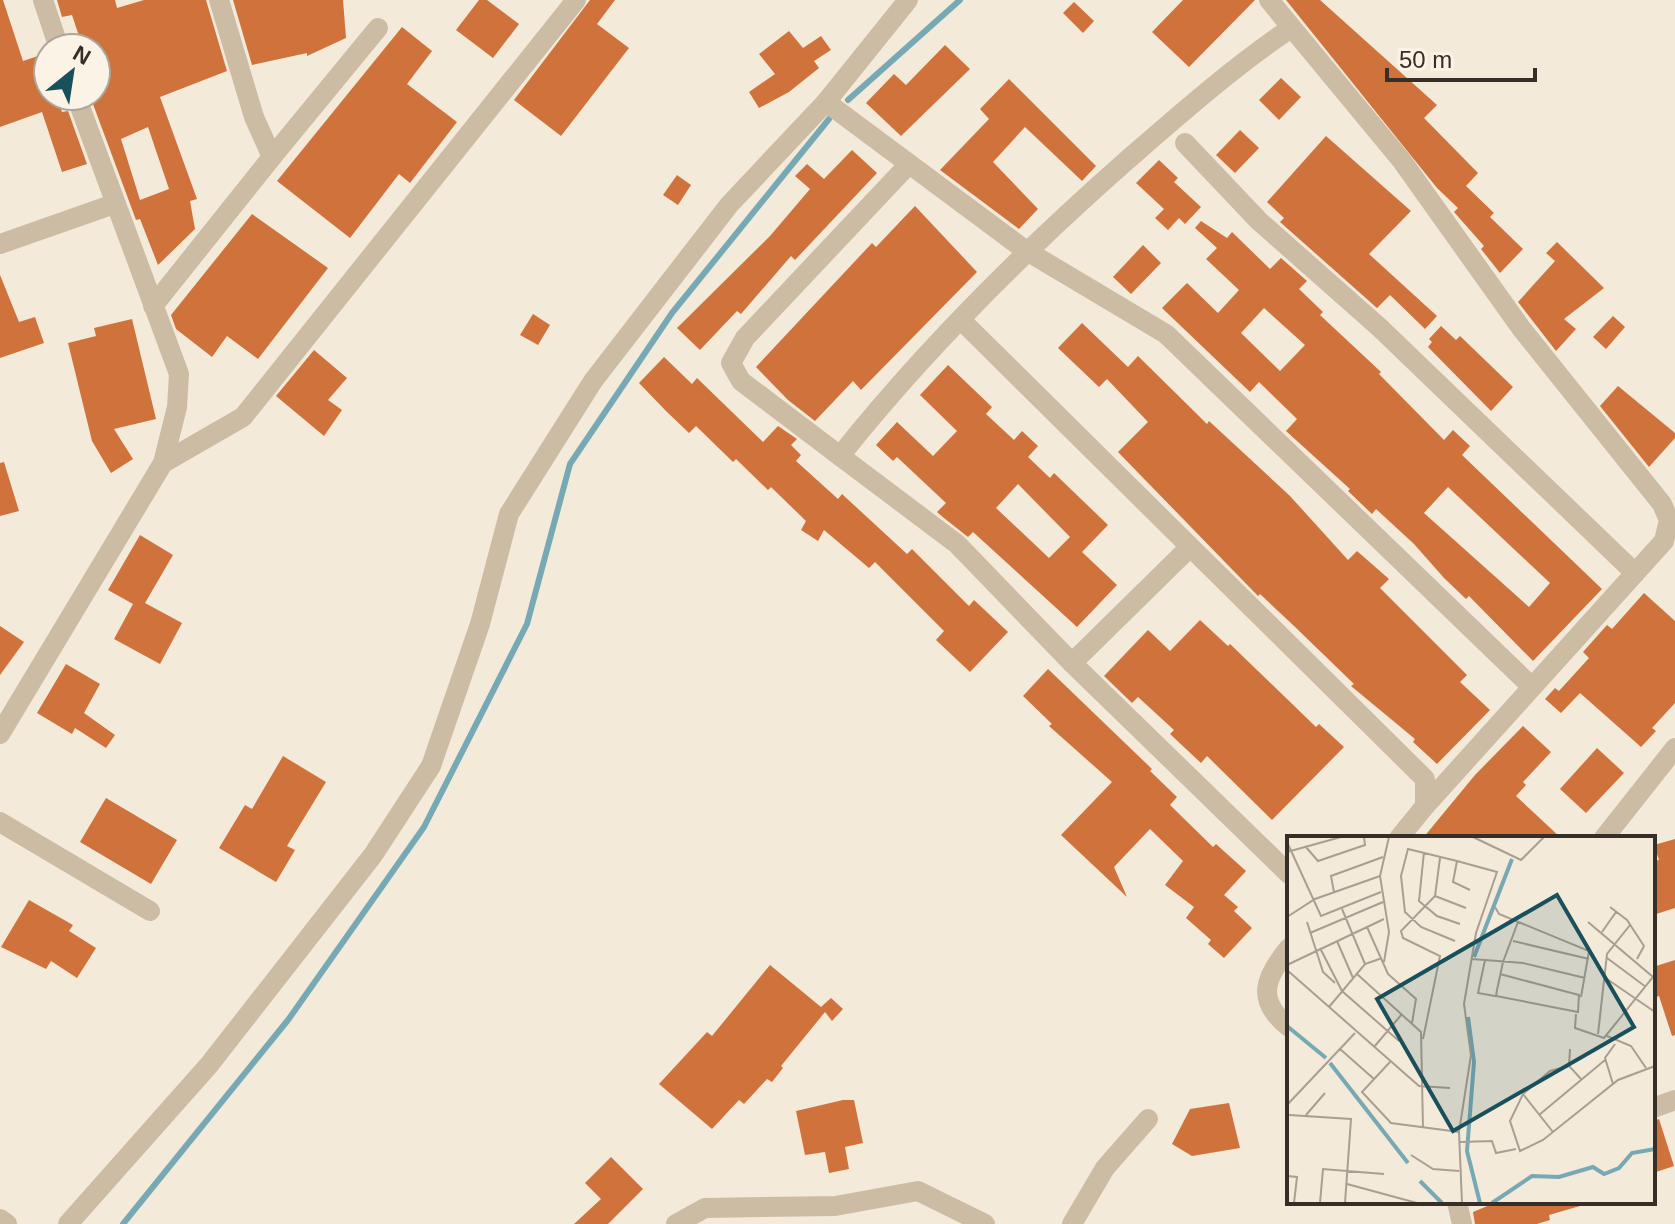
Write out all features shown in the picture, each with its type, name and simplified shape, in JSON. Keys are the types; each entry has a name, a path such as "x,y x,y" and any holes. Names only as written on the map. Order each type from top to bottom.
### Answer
{"street":[{"path":"43,0 54,32"},
{"path":"219,0 254,117 272,157"},
{"path":"163,463 243,417 576,0"},
{"path":"68,1224 209,1065 373,855 431,766 476,638 509,514 593,381 729,205 826,102 908,0"},
{"path":"1269,0 1402,161 1521,328 1662,504 1669,520 1664,541 1401,836"},
{"path":"153,306 378,28"},
{"path":"840,456 872,416 1025,250 1234,67 1291,28"},
{"path":"826,102 1025,250 1166,334 1532,687"},
{"path":"0,734 163,463 177,407 179,374 82,112"},
{"path":"1185,143 1259,221 1379,327 1635,573"},
{"path":"909,164 745,338 731,363 741,381 957,544 1072,663 1287,872"},
{"path":"0,244 114,204"},
{"path":"961,320 1425,779 1425,806"},
{"path":"1072,663 1190,547"},
{"path":"1606,836 1673,756"},
{"path":"0,822 150,911"},
{"path":"1285,1022 1266,997 1269,972 1287,950"},
{"path":"1655,1107 1675,1100"},
{"path":"1072,1224 1105,1168 1148,1119"},
{"path":"676,1224 705,1208 835,1206 918,1191 985,1224"},
{"path":"1457,1204 1462,1224"},
{"path":"0,1219 7,1224"}],"building":[{"path":"0,0 3,0 23,61 32,58 32,112 42,112 0,127"},
{"path":"57,0 115,0 117,8 144,0 206,0 227,71 160,97 197,199 190,201 195,229 158,265 140,219 136,220 96,112 112,112 112,32 78,32 72,15 62,17","holes":["148,127 169,189 140,200 121,139"]},
{"path":"233,0 343,0 346,38 307,56 307,53 252,65"},
{"path":"479,0 487,0 519,24 493,58 456,30"},
{"path":"590,0 615,0 597,24 629,48 561,136 514,100"},
{"path":"1183,0 1255,0 1189,67 1152,32"},
{"path":"1286,0 1320,0 1437,105 1424,118 1478,173 1466,186 1494,213 1490,217 1523,249 1500,273 1481,249 1484,246 1454,212 1458,208 1437,188"},
{"path":"1074,2 1094,21 1083,33 1063,13"},
{"path":"402,27 432,51 407,84 457,122 410,183 399,174 350,238 277,181"},
{"path":"789,31 803,48 821,36 831,50 814,61 819,68 789,92 759,108 749,92 775,74 759,54"},
{"path":"945,45 970,69 901,136 866,103 894,74 906,85"},
{"path":"1281,78 1301,97 1279,120 1259,100"},
{"path":"1009,79 1096,166 1082,181 1025,127 993,162 1038,209 1019,229 940,170 989,119 980,109"},
{"path":"42,112 68,112 87,164 62,172"},
{"path":"1240,130 1259,148 1235,173 1216,155"},
{"path":"1326,136 1411,211 1369,254 1437,316 1425,329 1390,295 1377,308 1280,222 1284,218 1267,202"},
{"path":"852,150 877,173 795,260 791,256 741,314 737,311 700,350 677,328 770,236 810,189 795,176 807,164 824,179"},
{"path":"1159,160 1178,178 1174,182 1201,207 1185,224 1179,218 1168,230 1155,218 1164,209 1136,183"},
{"path":"677,175 691,185 678,205 663,195"},
{"path":"915,206 977,272 861,390 853,381 815,421 788,400 756,367 872,243 876,247"},
{"path":"252,214 328,268 258,359 227,336 212,357 176,329 171,315"},
{"path":"1201,221 1227,238 1232,232 1270,269 1281,258 1307,281 1299,289 1323,312 1320,315 1381,372 1379,374 1444,440 1453,430 1470,446 1462,455 1602,589 1533,661 1469,596 1466,599 1444,578 1414,544 1376,509 1372,514 1348,491 1350,489 1286,431 1297,419 1259,382 1250,392 1162,308 1187,283 1218,313 1239,290 1206,259 1217,248 1195,228","holes":["1264,308 1305,345 1280,371 1241,333","1448,487 1550,583 1529,607 1424,513"]},
{"path":"1557,242 1604,288 1564,319 1576,329 1556,351 1518,302 1555,261 1546,253"},
{"path":"1143,245 1161,263 1131,294 1113,277"},
{"path":"0,275 19,322 35,317 44,343 0,358"},
{"path":"533,314 550,325 538,345 520,335"},
{"path":"1613,316 1625,327 1606,349 1593,337"},
{"path":"132,319 156,419 114,429 133,459 111,473 92,441 68,343 96,336 94,328"},
{"path":"1082,323 1128,367 1138,356 1207,424 1209,421 1290,496 1348,560 1357,551 1389,579 1380,588 1467,675 1460,682 1490,710 1437,764 1413,742 1415,739 1351,686 1354,684 1260,594 1258,596 1118,452 1148,422 1107,379 1099,387 1058,348"},
{"path":"1441,326 1456,340 1460,336 1513,387 1491,411 1428,347 1432,342 1429,339"},
{"path":"314,350 347,378 328,400 342,410 324,436 276,396"},
{"path":"664,357 692,384 697,378 763,442 778,426 797,439 791,445 801,455 796,461 838,499 842,494 907,554 912,549 969,606 974,600 1008,632 970,672 936,640 944,631 875,562 869,568 824,530 818,541 801,530 806,521 771,487 768,490 736,459 733,462 696,426 689,433 666,411 639,383"},
{"path":"948,365 992,407 986,414 1014,440 1022,431 1038,446 1028,457 1050,478 1054,473 1108,525 1082,552 1117,585 1077,627 973,532 968,537 937,512 946,503 897,457 893,461 876,445 897,422 933,456 957,431 920,395","holes":["1018,484 1070,537 1049,558 996,508"]},
{"path":"1618,386 1675,433 1675,438 1649,467 1600,406"},
{"path":"4,462 19,511 0,516 0,463"},
{"path":"140,535 173,555 145,603 182,623 160,664 114,639 133,604 108,590"},
{"path":"1644,593 1675,621 1675,703 1652,728 1656,731 1641,747 1580,693 1561,713 1545,699 1555,688 1559,691 1589,658 1583,652 1607,625 1612,629"},
{"path":"1200,620 1228,646 1230,644 1316,727 1319,724 1344,747 1272,820 1207,756 1201,763 1170,734 1174,730 1138,697 1132,703 1104,676 1148,630 1170,651"},
{"path":"0,626 24,642 0,675"},
{"path":"66,664 100,684 84,713 115,735 106,748 75,728 72,734 37,713"},
{"path":"1048,669 1152,769 1150,771 1177,797 1170,805 1213,847 1216,844 1246,871 1224,895 1238,907 1234,911 1252,928 1224,958 1208,944 1211,940 1186,918 1194,907 1165,885 1183,861 1150,829 1114,867 1127,897 1061,835 1112,782 1049,726 1052,724 1023,696"},
{"path":"1523,726 1551,752 1523,782 1526,785 1516,796 1559,836 1425,836 1475,775"},
{"path":"1597,748 1624,773 1586,813 1560,789"},
{"path":"283,756 326,782 287,846 295,850 276,882 219,848 245,805 252,809"},
{"path":"106,798 177,840 151,884 80,842"},
{"path":"1675,839 1675,908 1655,914 1655,861 1659,860 1655,845"},
{"path":"29,900 73,925 69,931 96,948 77,978 51,961 46,969 1,947"},
{"path":"1675,960 1675,1035 1672,1036 1659,996 1655,997 1655,966"},
{"path":"770,965 821,1007 831,998 843,1009 832,1021 825,1012 781,1066 783,1068 772,1082 767,1079 744,1104 739,1100 712,1129 659,1084 707,1032 712,1036"},
{"path":"854,1100 863,1143 845,1147 849,1169 829,1173 825,1152 805,1155 796,1111"},
{"path":"1229,1103 1240,1148 1192,1156 1172,1144 1190,1109"},
{"path":"1659,1119 1674,1166 1655,1172 1655,1120"},
{"path":"611,1157 643,1189 608,1224 574,1224 601,1199 585,1183"},
{"path":"1492,1204 1580,1204 1549,1215 1550,1220 1537,1224 1475,1224 1473,1212"}],"waterway":[{"path":"848,100 960,0"},
{"path":"123,1224 288,1020 424,827 527,624 570,464 672,313 829,119"}]}
